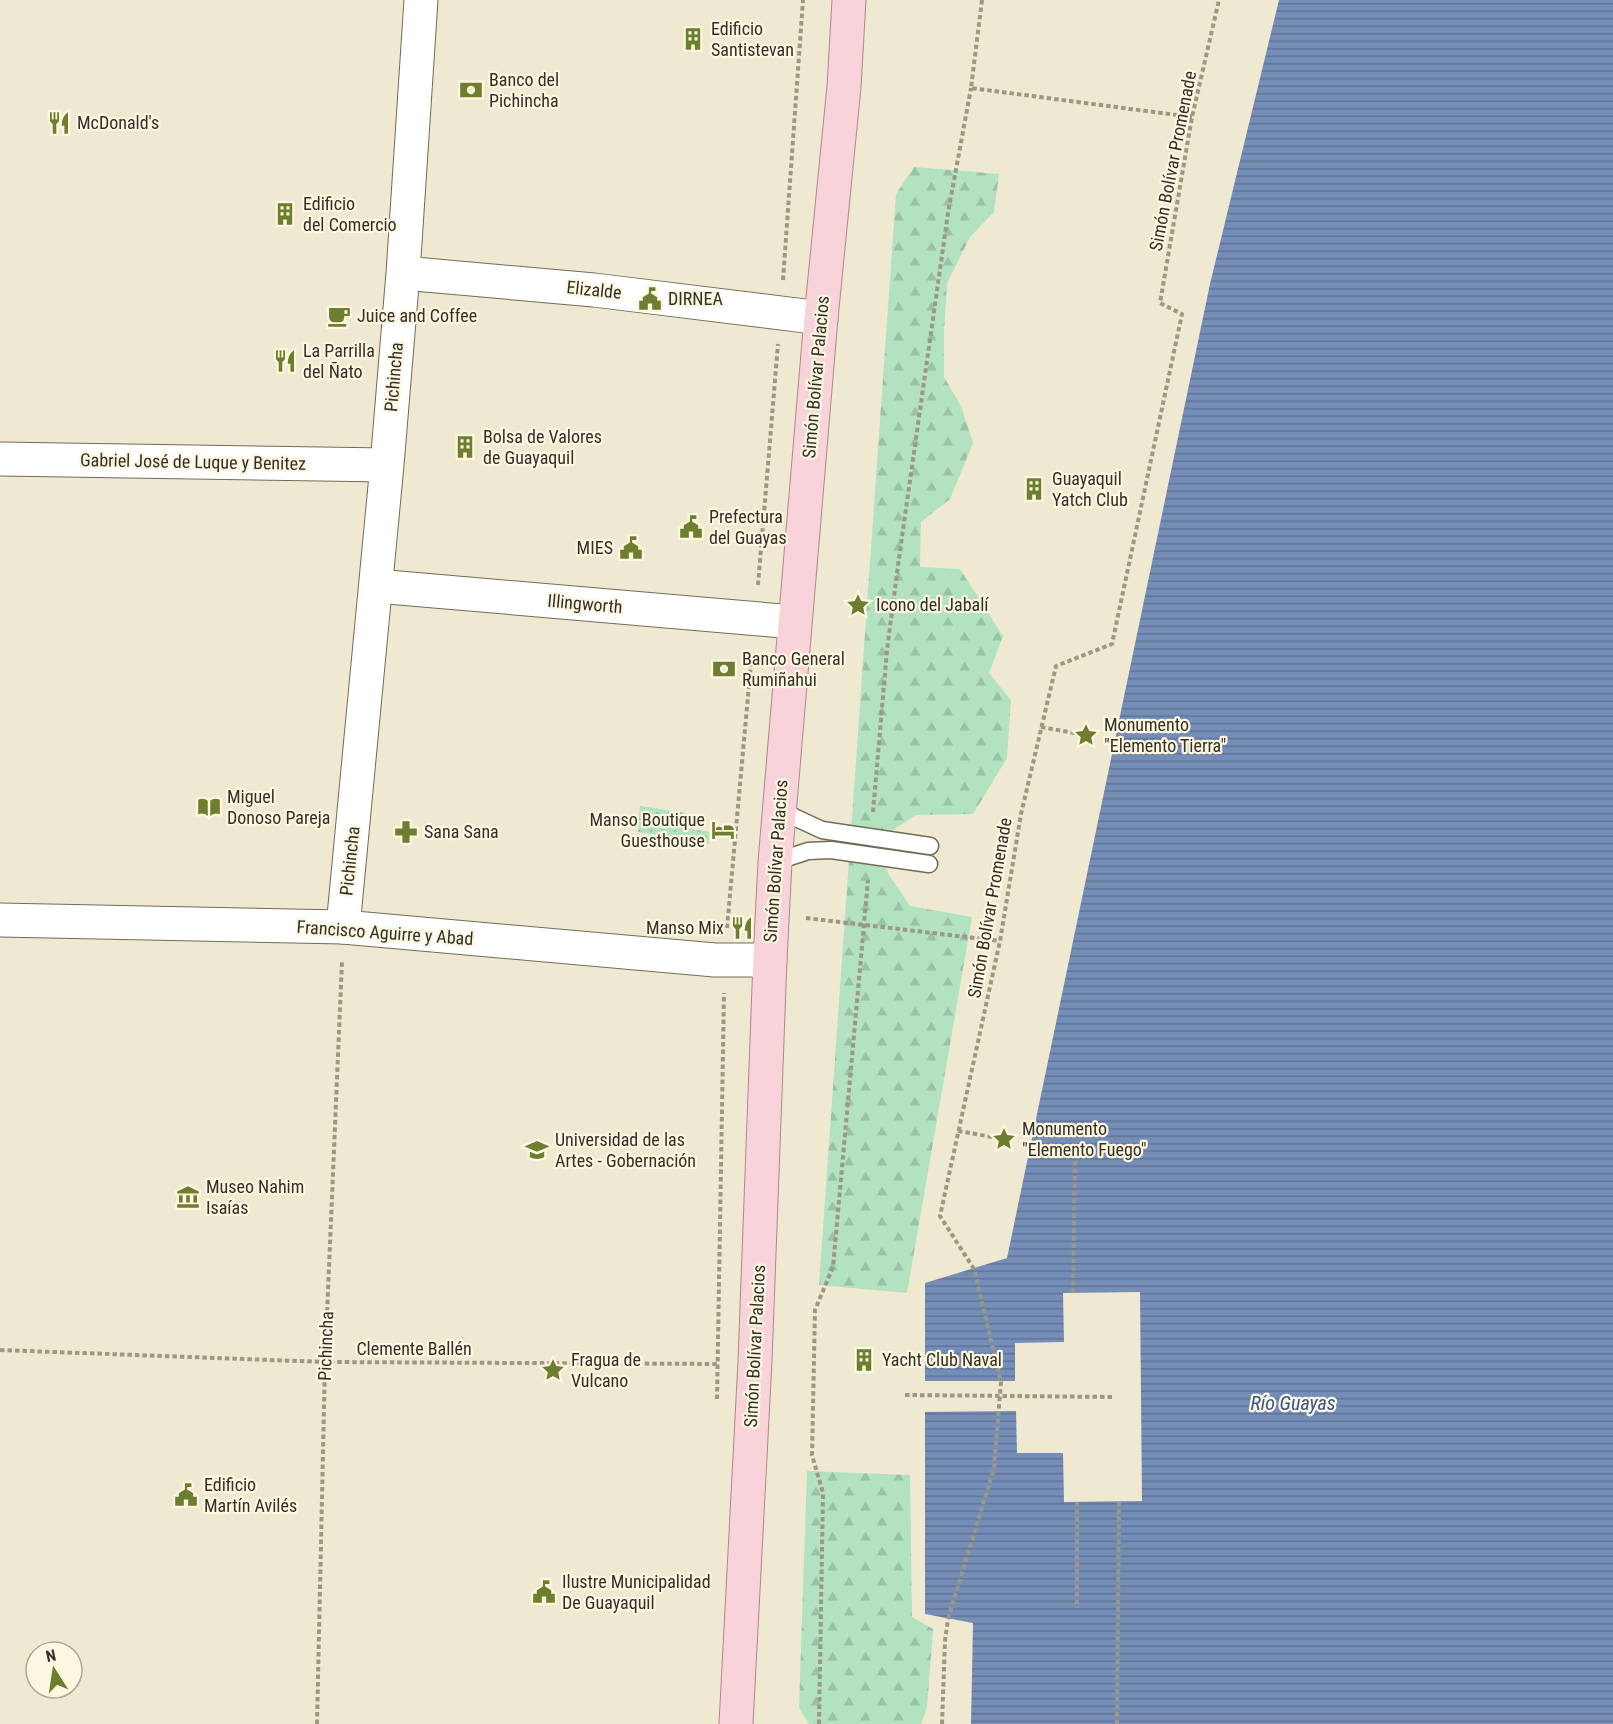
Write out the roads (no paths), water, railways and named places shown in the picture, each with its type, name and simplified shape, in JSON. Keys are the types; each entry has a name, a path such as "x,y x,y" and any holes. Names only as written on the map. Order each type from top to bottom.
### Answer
{"main road":[{"name":"Simón Bolívar Palacios","path":"736,1724 755,1361 775,862 821,318 844,87 849,0"}],"street":[{"name":"Pichincha","path":"343,927 387,465 403,273 421,0"},
{"name":"Elizalde","path":"403,273 594,290 821,318"},
{"name":"Gabriel José de Luque y Benitez","path":"0,459 387,465"},
{"name":"Illingworth","path":"376,586 794,622"},
{"name":"Francisco Aguirre y Abad","path":"0,920 343,927 715,960 770,960"}],"lane":[{"path":"780,807 794,817 822,830 930,846"},
{"path":"775,862 794,855 820,850 929,864"}],"water":[{"name":"Río Guayas","path":"1279,0 1613,0 1613,1724 971,1724 973,1623 925,1614 925,1283 1007,1258 1210,284"}],"place":[{"name":"Edificio Santistevan","path":"693,39"},
{"name":"Banco del Pichincha","path":"471,90"},
{"name":"McDonald's","path":"59,123"},
{"name":"Edificio del Comercio","path":"285,214"},
{"name":"DIRNEA","path":"650,299"},
{"name":"Juice and Coffee","path":"339,316"},
{"name":"La Parrilla del Ñato","path":"285,361"},
{"name":"Bolsa de Valores de Guayaquil","path":"465,447"},
{"name":"Guayaquil Yatch Club","path":"1034,489"},
{"name":"Prefectura del Guayas","path":"691,527"},
{"name":"MIES","path":"631,548"},
{"name":"Icono del Jabalí","path":"858,605"},
{"name":"Banco General Rumiñahui","path":"724,669"},
{"name":"Monumento \"Elemento Tierra\"","path":"1086,735"},
{"name":"Miguel Donoso Pareja","path":"209,807"},
{"name":"Manso Boutique Guesthouse","path":"723,830"},
{"name":"Sana Sana","path":"406,832"},
{"name":"Manso Mix","path":"742,928"},
{"name":"Monumento \"Elemento Fuego\"","path":"1004,1139"},
{"name":"Universidad de las Artes - Gobernación","path":"537,1150"},
{"name":"Museo Nahim Isaías","path":"188,1197"},
{"name":"Yacht Club Naval","path":"864,1360"},
{"name":"Fragua de Vulcano","path":"553,1370"},
{"name":"Edificio Martín Avilés","path":"186,1495"},
{"name":"Ilustre Municipalidad De Guayaquil","path":"544,1592"}]}
